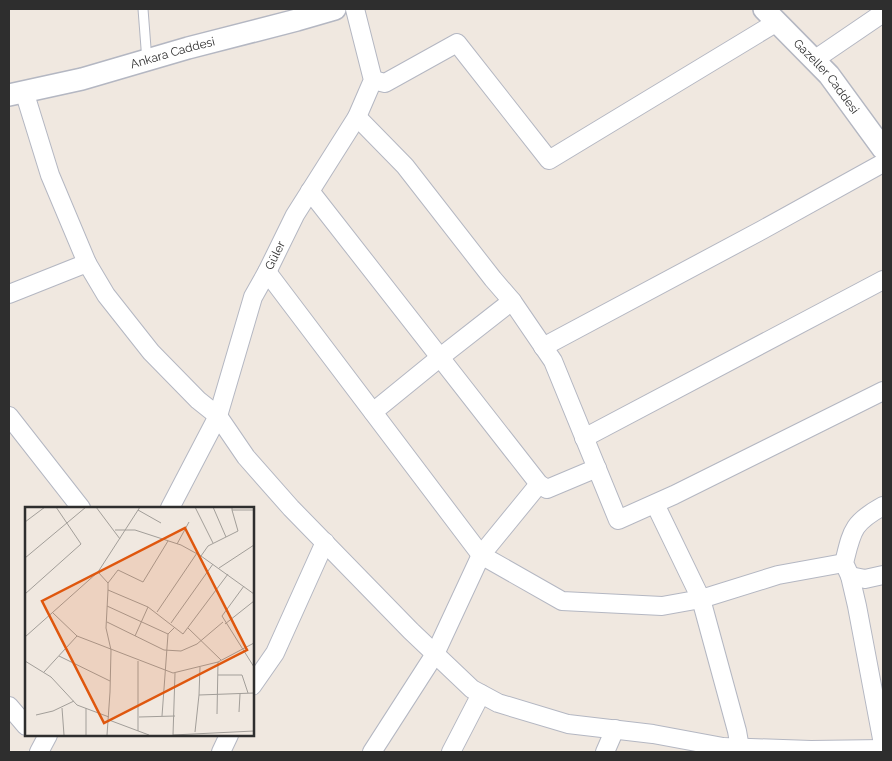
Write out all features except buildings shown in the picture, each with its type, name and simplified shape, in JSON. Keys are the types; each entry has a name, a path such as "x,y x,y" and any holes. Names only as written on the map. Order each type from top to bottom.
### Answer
{"street":[{"name":"Ankara Caddesi","path":"17,93 82,79 188,48 335,9"},
{"path":"355,9 373,80 385,83 457,43 549,160 771,15"},
{"path":"814,60 883,13"},
{"name":"Gazeller Caddesi","path":"771,15 829,75 883,148"},
{"name":"Güler","path":"171,507 218,416 253,296 295,215 357,117 373,80"},
{"path":"17,93 87,263 106,294 151,352 198,400 218,416 246,457 291,508 472,689 498,703 568,724 653,734 721,750 740,748 811,750 883,749"},
{"path":"357,117 405,166 512,302 553,362 618,520 655,504 883,391"},
{"path":"543,347 883,163"},
{"path":"310,191 539,484 547,488 597,468"},
{"path":"9,294 87,263"},
{"path":"267,272 481,555 562,601 662,606 701,599 778,574 847,570 865,579 883,575"},
{"path":"584,438 883,280"},
{"path":"373,412 440,357 512,302"},
{"path":"9,416 80,507"},
{"path":"372,752 435,654 481,555 539,484"},
{"path":"655,504 701,599 740,748"},
{"path":"883,506 866,515 852,531 847,570 857,606 883,744"},
{"path":"254,683 275,653 325,542"},
{"path":"451,752 481,694"},
{"path":"9,706 25,725"},
{"path":"605,752 615,729"},
{"path":"221,752 229,736"}],"lane":[{"path":"143,9 147,61"}]}
